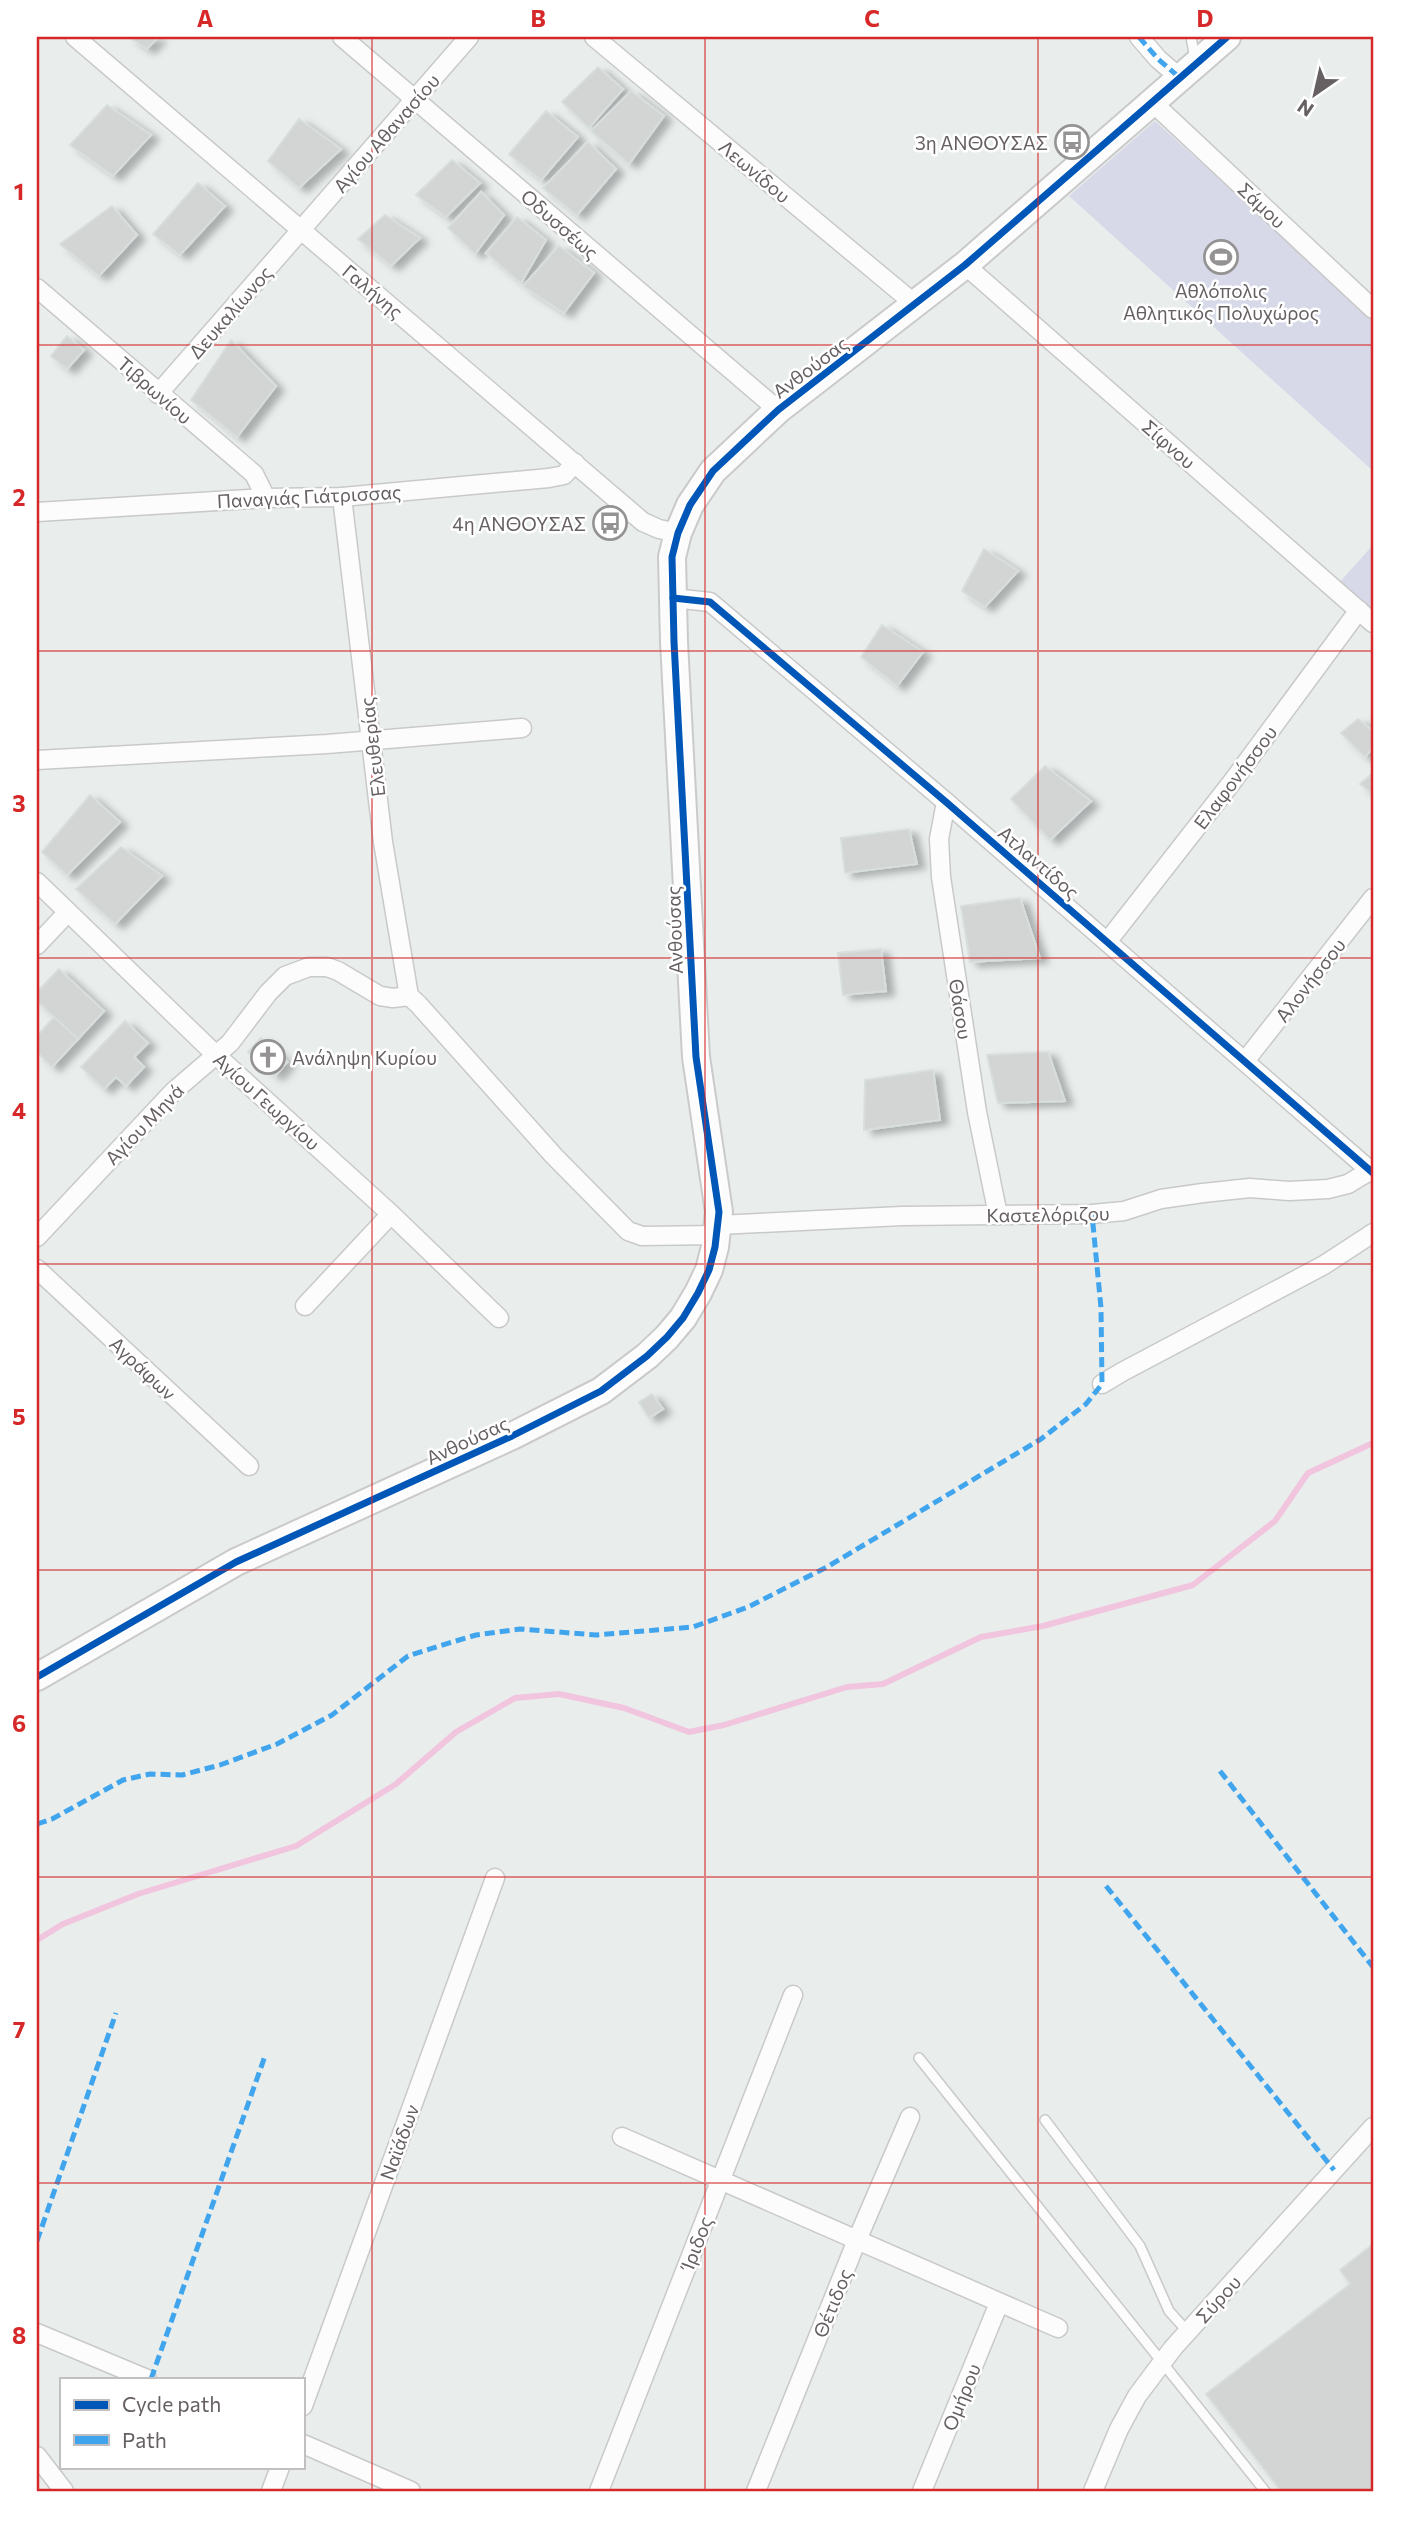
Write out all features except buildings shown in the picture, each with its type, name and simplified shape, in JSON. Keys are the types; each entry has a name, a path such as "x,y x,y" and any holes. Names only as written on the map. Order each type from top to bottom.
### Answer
{"street":[{"name":"Γαλήνης","path":"75,37 643,522 678,533"},
{"name":"Οδυσσέως","path":"342,37 778,410"},
{"name":"Αγίου Αθανασίου","path":"302,230 469,37"},
{"name":"Λεωνίδου","path":"594,37 916,305"},
{"path":"1139,37 1158,59 1188,70"},
{"name":"Ανθούσας","path":"37,1676 236,1562 501,1442 601,1391 647,1356 683,1318 709,1270 718,1230 718,1196 694,1039 673,598 672,557 678,533 690,505 713,471 778,410 965,265 1227,37"},
{"name":"Σάμου","path":"1152,102 1373,309"},
{"name":"Δευκαλίωνος","path":"158,394 302,230"},
{"name":"Σίφνου","path":"965,265 1373,623"},
{"name":"Τιβρωνίου","path":"37,288 254,474 266,498"},
{"name":"Παναγιάς Γιάτρισσας","path":"37,513 266,498 342,498 549,478 564,475 575,463"},
{"name":"Ελευθερίας","path":"342,498 383,842 409,996"},
{"name":"Ατλαντίδος","path":"673,598 710,602 946,802 1372,1171"},
{"name":"Ελαφονήσσου","path":"1107,942 1232,782 1359,610"},
{"path":"37,760 522,728"},
{"name":"Θάσου","path":"946,802 939,839 941,877 977,1112 998,1215"},
{"name":"Αγίου Γεωργίου","path":"37,882 217,1056 391,1214 499,1318"},
{"name":"Αλονήσσου","path":"1245,1061 1373,898"},
{"path":"37,945 68,912"},
{"name":"Αγίου Μηνά","path":"37,1237 174,1091 217,1056 281,980 297,970 327,967 380,996 409,996"},
{"name":"Καστελόριζου","path":"409,996 554,1156 628,1231 642,1236 902,1216 1044,1216 1124,1211 1161,1199 1250,1188 1289,1191 1328,1189 1348,1184 1372,1171"},
{"path":"304,1306 391,1214"},
{"path":"1102,1384 1324,1265 1373,1233"},
{"name":"Αγράφων","path":"37,1269 249,1466"},
{"name":"Ναϊάδων","path":"304,2403 495,1878"},
{"name":"Ίριδος","path":"599,2491 793,1995"},
{"name":"Θέτιδος","path":"756,2491 857,2240 911,2117"},
{"name":"Σύρου","path":"1095,2490 1119,2429 1137,2396 1163,2362 1373,2127"},
{"path":"622,2137 1058,2328"},
{"name":"Ομήρου","path":"922,2491 999,2302"},
{"path":"37,2333 145,2378"},
{"path":"304,2444 411,2491"},
{"path":"37,2456 64,2491"},
{"path":"271,2491 280,2468"}],"lane":[{"path":"1188,70 1191,37"},
{"path":"919,2058 1265,2491"},
{"path":"1045,2120 1140,2246 1169,2311 1188,2332"}],"shaded area":[{"name":"Αθλόπολις Αθλητικός Πολυχώρος","path":"1155,121 1373,318 1373,471 1069,196"},
{"path":"1373,545 1373,613 1339,583"}],"waterway":[{"path":"37,1940 63,1924 138,1894 296,1846 396,1784 456,1732 515,1698 559,1694 624,1708 689,1732 724,1725 847,1687 883,1684 981,1637 1043,1626 1193,1585 1275,1521 1308,1473 1373,1443"}],"marked path":[{"path":"1139,37 1158,59 1180,78"},
{"path":"37,1824 52,1819 123,1780 150,1774 182,1775 220,1765 277,1744 332,1715 408,1656 476,1635 520,1629 596,1635 693,1627 748,1607 827,1567 1041,1439 1086,1404 1102,1384 1101,1308 1092,1214"},
{"path":"1220,1771 1373,1967"},
{"path":"1106,1886 1334,2170"},
{"path":"37,2241 116,2013"},
{"path":"151,2378 265,2056"}],"cycle path":[{"path":"37,1677 236,1562 512,1436 601,1391 647,1356 683,1318 709,1270 719,1212 696,1057 674,642 672,557 678,533 690,505 713,471 778,410 965,265 1227,37"},
{"path":"673,598 710,602 946,802 1373,1173"}],"place":[{"name":"3η ΑΝΘΟΥΣΑΣ","path":"1072,142"},
{"name":"Αθλόπολις Αθλητικός Πολυχώρος","path":"1221,257"},
{"name":"4η ΑΝΘΟΥΣΑΣ","path":"610,523"},
{"name":"Ανάληψη Κυρίου","path":"268,1057"}]}
